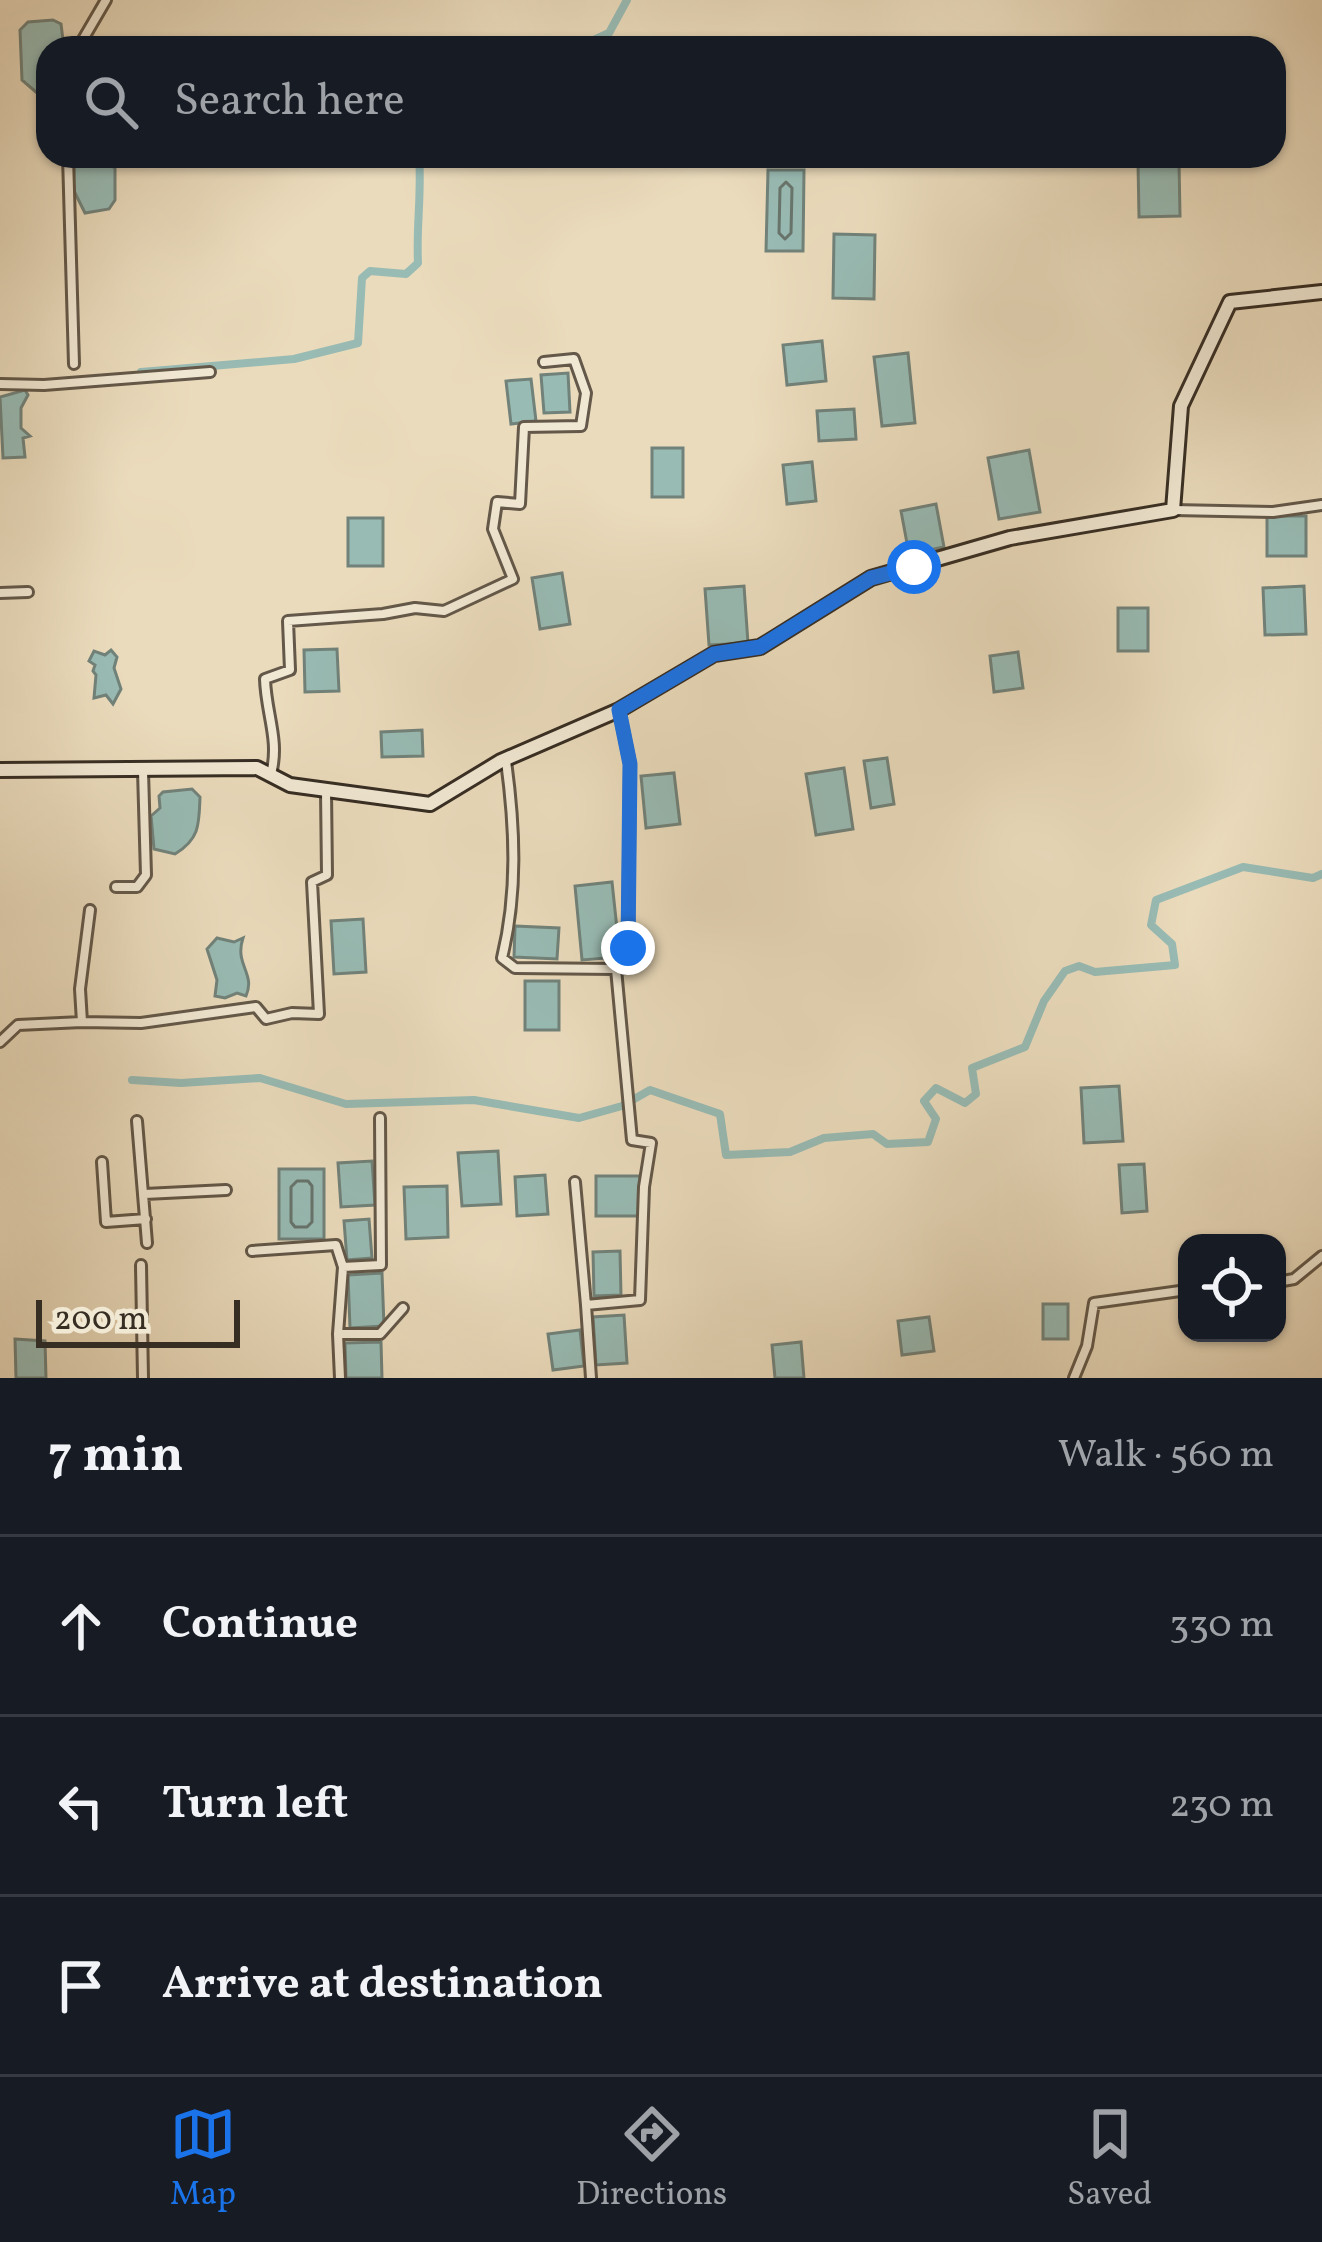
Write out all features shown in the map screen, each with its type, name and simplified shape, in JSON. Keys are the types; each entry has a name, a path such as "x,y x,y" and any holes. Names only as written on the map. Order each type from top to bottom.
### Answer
{"street":[{"path":"86,36 106,0"},
{"path":"68,168 74,364"},
{"path":"1173,510 1181,406 1230,302 1322,292"},
{"path":"271,774 278,749 266,710 265,679 290,670 288,620 415,608 444,611 513,579 493,529 497,502 520,504 524,428 581,426 586,393 574,358 544,362"},
{"path":"0,384 44,386 210,372"},
{"path":"0,770 257,767 290,785 430,804 506,759 619,710 714,654 760,647 871,578 1010,538 1173,510 1273,512 1322,505"},
{"path":"0,593 28,592"},
{"path":"506,759 514,856 502,958 515,968 625,968 630,764 619,710"},
{"path":"116,887 137,887 146,875 142,771"},
{"path":"0,1042 18,1025 141,1023 256,1007 266,1019 320,1014 312,882 327,875 326,791"},
{"path":"82,1022 80,989 90,910"},
{"path":"586,1305 640,1300 644,1187 651,1143 632,1140 616,969"},
{"path":"343,1267 381,1265 380,1118"},
{"path":"137,1121 148,1243"},
{"path":"102,1162 106,1222 146,1219"},
{"path":"575,1182 591,1378"},
{"path":"145,1194 226,1190"},
{"path":"252,1251 336,1245 343,1267 340,1378"},
{"path":"1286,1280 1322,1256"},
{"path":"141,1265 143,1378"},
{"path":"1074,1378 1087,1346 1094,1303 1178,1291"},
{"path":"338,1334 380,1334 403,1308"}],"water":[{"path":"53,20 61,24 62,36 36,36 36,92 22,80 20,30 28,22"},
{"path":"74,168 115,168 115,200 109,209 85,213 73,189"},
{"path":"1138,168 1179,168 1180,216 1139,217"},
{"path":"768,170 804,170 803,251 766,251"},
{"path":"834,234 875,235 874,299 833,298"},
{"path":"822,341 826,381 787,385 783,345"},
{"path":"908,353 915,423 882,426 874,357"},
{"path":"568,373 570,412 544,413 541,375"},
{"path":"531,379 536,421 511,424 506,381"},
{"path":"25,390 21,428 30,436 23,438 25,457 3,458 0,397"},
{"path":"854,409 856,439 819,441 817,411"},
{"path":"652,448 683,448 683,497 652,497"},
{"path":"1029,450 1040,512 999,519 988,458"},
{"path":"812,462 816,501 787,504 783,465"},
{"path":"936,504 944,547 909,554 901,511"},
{"path":"1267,516 1306,516 1306,556 1267,556"},
{"path":"348,518 383,518 383,566 348,566"},
{"path":"562,573 570,624 540,629 532,578"},
{"path":"744,586 748,643 709,645 705,589"},
{"path":"1304,586 1306,634 1265,635 1263,588"},
{"path":"1118,608 1148,608 1148,651 1118,651"},
{"path":"337,649 339,691 305,692 304,650"},
{"path":"111,650 117,657 114,668 121,689 113,704 106,695 94,698 95,665 89,661 94,651 105,655"},
{"path":"1018,652 1023,688 994,692 990,656"},
{"path":"422,730 423,756 382,757 381,732"},
{"path":"887,758 894,804 871,808 864,761"},
{"path":"844,768 853,829 816,835 806,774"},
{"path":"674,773 680,824 646,828 641,776"},
{"path":"192,789 200,797 194,836 175,854 154,849 151,816 160,808 159,796"},
{"path":"612,882 620,957 582,960 575,886"},
{"path":"363,919 366,972 334,974 331,921"},
{"path":"515,926 559,928 557,959 514,957"},
{"path":"217,938 234,942 243,938 246,996 215,996 217,980 207,949"},
{"path":"525,981 559,981 559,1030 525,1030"},
{"path":"1119,1086 1123,1141 1084,1143 1081,1088"},
{"path":"498,1151 501,1204 462,1206 458,1153"},
{"path":"372,1161 375,1205 341,1207 338,1163"},
{"path":"1144,1164 1147,1211 1122,1213 1119,1165"},
{"path":"279,1169 324,1169 324,1239 279,1239"},
{"path":"545,1175 548,1214 517,1216 515,1177"},
{"path":"596,1176 640,1176 640,1216 596,1216"},
{"path":"447,1186 448,1237 406,1239 404,1187"},
{"path":"369,1219 372,1258 347,1260 344,1221"},
{"path":"620,1251 621,1295 594,1296 593,1252"},
{"path":"382,1273 384,1326 350,1328 348,1275"},
{"path":"1043,1304 1068,1304 1068,1339 1043,1339"},
{"path":"624,1315 627,1363 596,1365 593,1317"},
{"path":"929,1317 934,1351 902,1355 898,1321"},
{"path":"580,1330 584,1366 553,1370 548,1334"},
{"path":"15,1339 45,1341 46,1378 16,1378"},
{"path":"381,1342 382,1378 346,1378 345,1343"},
{"path":"801,1342 804,1378 775,1378 772,1345"}],"waterway":[{"path":"602,36 609,33 627,0"},
{"path":"141,372 294,359 358,343 362,278 370,271 406,274 418,263 419,168"},
{"path":"132,1080 181,1083 260,1078 346,1104 474,1100 579,1118 622,1106 650,1090 720,1114 726,1155 790,1152 824,1138 873,1134 887,1144 928,1142 936,1119 924,1101 936,1088 965,1103 976,1094 972,1068 1025,1047 1044,1001 1065,971 1079,966 1095,972 1175,965 1172,944 1151,925 1156,900 1243,867 1313,878 1322,874"}],"route":[{"path":"628,948 630,764 619,710 714,654 760,647 871,578 914,567"}]}
